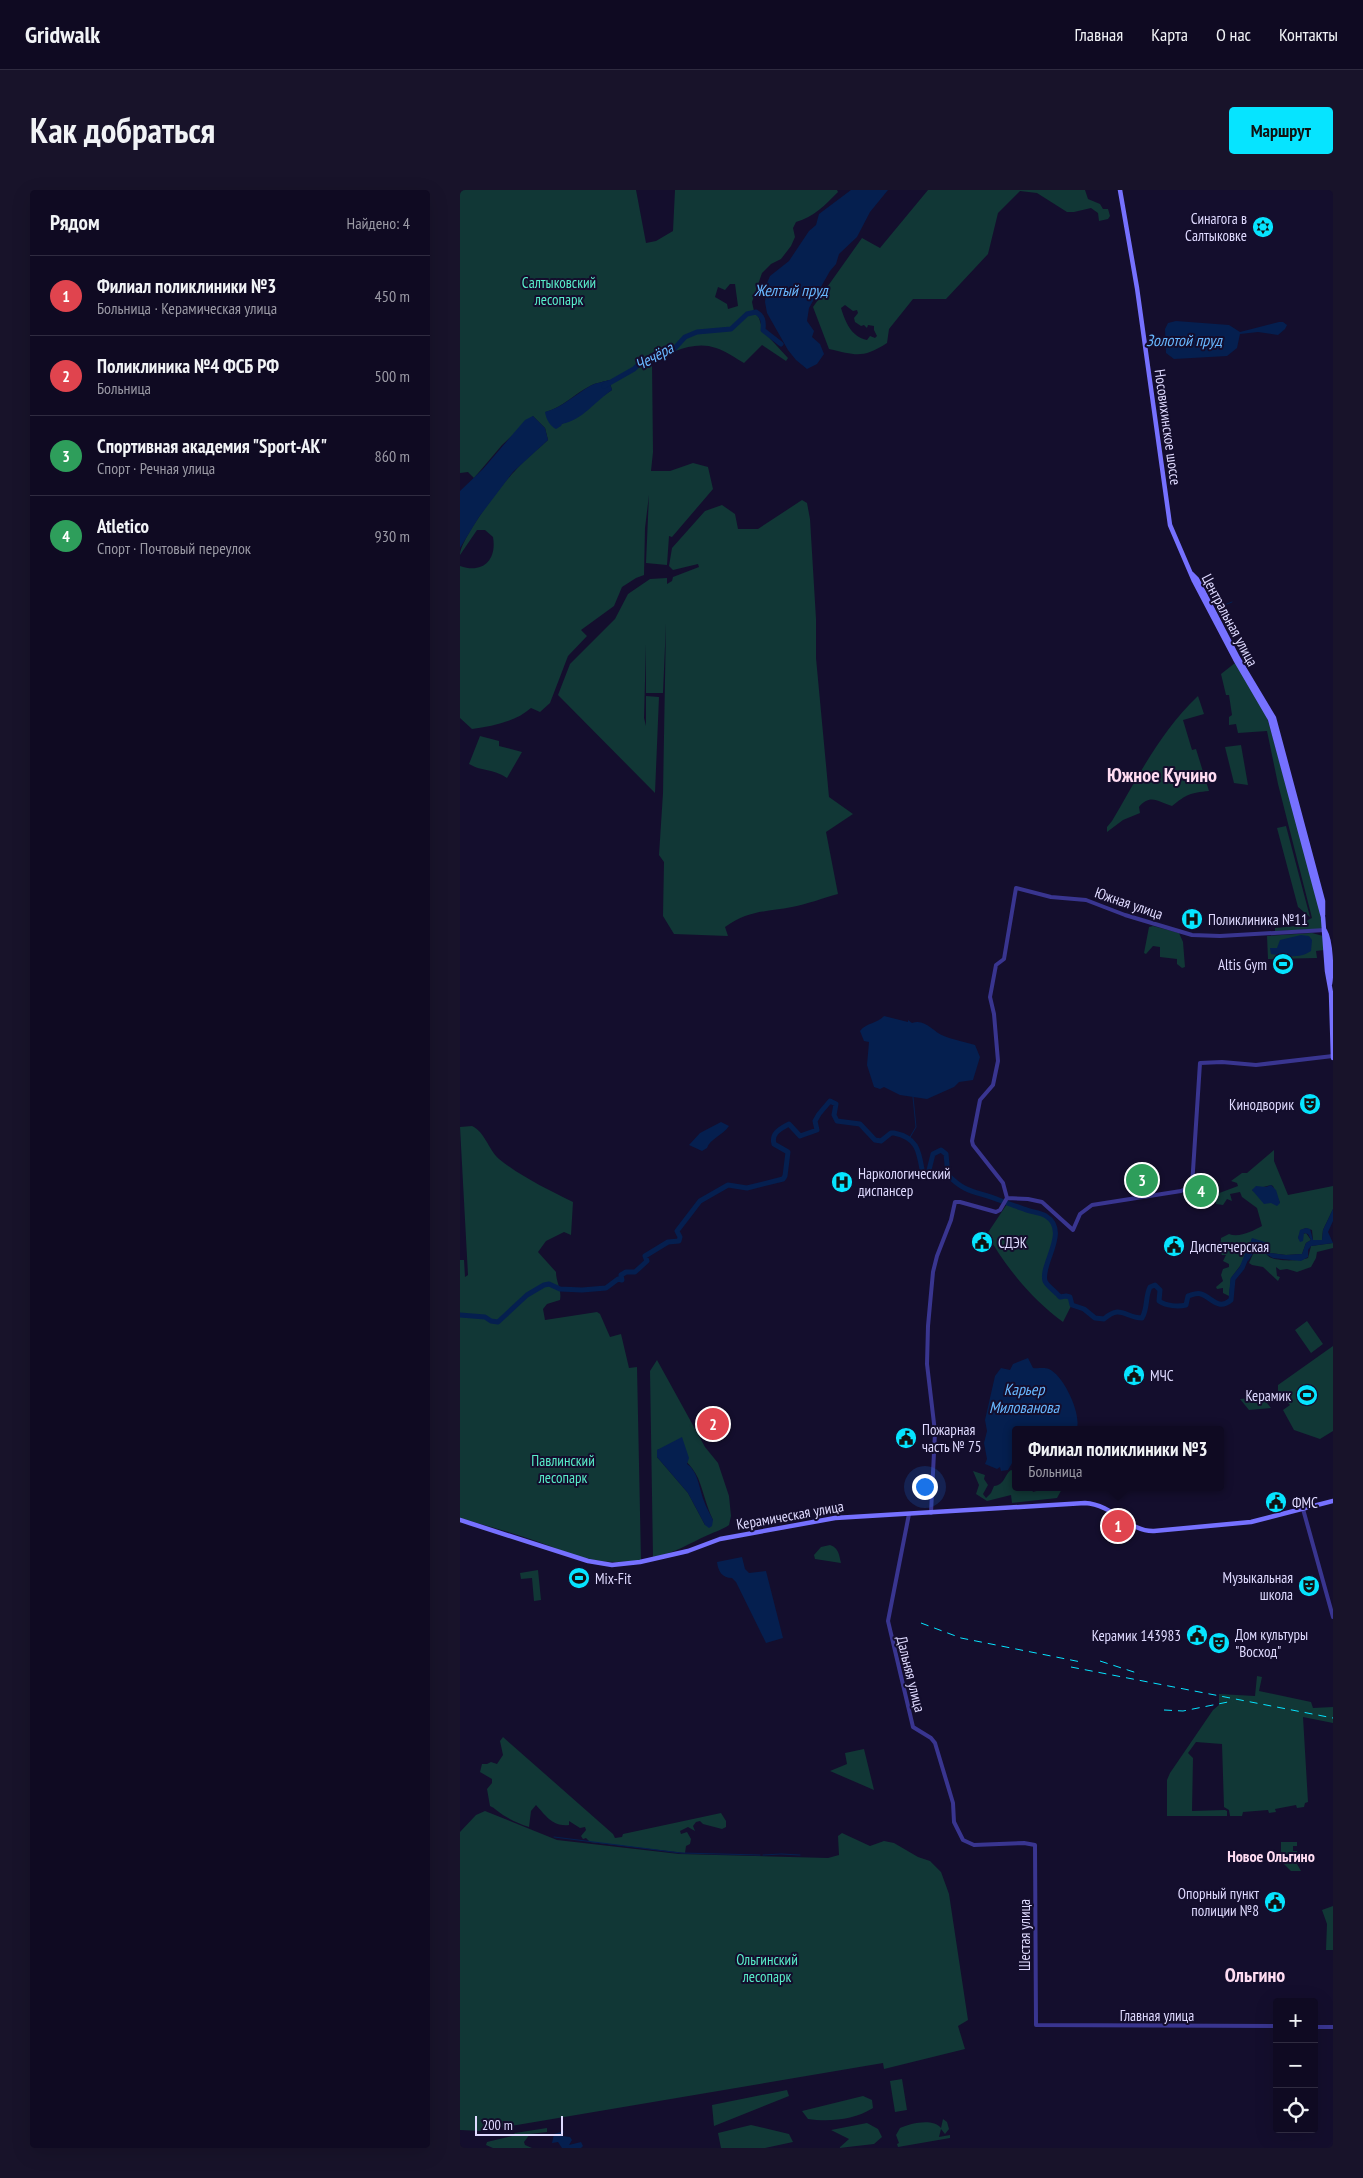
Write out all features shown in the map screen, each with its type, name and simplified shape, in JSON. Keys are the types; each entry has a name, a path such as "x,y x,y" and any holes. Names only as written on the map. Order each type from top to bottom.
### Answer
{"main road":[{"name":"Носовихинское шоссе","path":"1120,190 1137,288 1168,519 1174,539 1191,573"},
{"name":"Центральная улица","path":"1191,573 1235,659 1269,715 1304,837 1327,934 1332,995 1333,1057"},
{"name":"Керамическая улица","path":"460,1520 588,1562 612,1565 649,1560 692,1550 724,1538 835,1518 1091,1503 1108,1508 1139,1529 1149,1531 1241,1524 1333,1501"}],"street":[{"name":"Южная улица","path":"1007,1199 1003,1183 973,1145 972,1141 980,1100 993,1085 998,1061 994,1014 990,997 996,965 1004,959 1016,888 1051,897 1086,900 1125,915 1192,935 1220,936 1325,930"},
{"path":"931,1513 935,1432 927,1364 928,1326 933,1272 951,1220 955,1202 996,1212 1007,1199 1028,1199 1042,1202 1073,1230 1080,1214 1092,1205 1176,1192 1192,1186 1200,1063 1222,1062 1256,1065 1333,1057"},
{"path":"1303,1509 1333,1617"},
{"name":"Дальняя улица","path":"909,1514 888,1626 913,1727 931,1738 935,1743 953,1803 954,1822 965,1842 974,1845 1024,1843 1035,1845"},
{"name":"Шестая улица","path":"1035,1845 1036,2025"},
{"name":"Главная улица","path":"1036,2025 1273,2026"},
{"path":"1318,2027 1333,2027"}],"green space":[{"name":"Салтыковский лесопарк","path":"460,190 636,190 646,243 656,241 673,231 675,190 837,190 838,192 819,210 796,222 793,228 795,237 791,246 781,259 771,264 762,273 752,302 763,331 788,358 786,361 762,345 744,363 720,349 700,345 675,351 652,363 653,452 651,471 670,471 693,463 708,467 713,489 672,537 669,536 667,565 646,563 649,495 645,528 644,575 622,587 614,606 581,630 587,636 568,656 550,703 540,712 531,708 511,720 472,729 460,718 460,566 475,568 487,563 493,552 493,537 485,530 477,530 460,555 462,547 474,525 500,488 522,463 548,440 545,428 533,416 502,445 474,478 468,472 460,473","holes":["730,284 735,284 738,306 728,309 727,304 715,297 718,287 725,290","609,380 612,390 562,424 546,412 558,407 584,389"]},
{"path":"928,190 1085,190 1088,199 1100,204 1103,209 1108,209 1110,216 1108,219 1099,221 1098,213 1091,208 1067,212 1037,193 1020,191 998,213 988,254 946,299 913,299 889,329 887,343 871,352 853,354 829,349 813,307 862,238 880,248","holes":["845,305 853,311 857,310 858,313 854,318 855,322 867,328 868,325 874,326 877,336 875,338 870,336 867,340 853,332 841,308"]},
{"path":"802,500 807,503 810,519 816,619 816,658 829,797 853,814 826,832 838,894 798,906 758,912 742,917 725,927 728,936 674,934 663,916 664,862 659,855 663,793 666,623 663,693 646,693 646,644 644,718 646,726 646,696 659,697 655,793 558,695 570,664 615,619 628,594 650,579 667,578 667,584 672,581 673,577 699,567 698,564 673,570 669,566 672,548 705,511 722,505 735,514 738,529 758,529"},
{"path":"1235,663 1265,710 1319,903 1322,927 1320,929 1275,931 1275,928 1296,926 1312,918 1278,784 1267,731 1238,733 1236,724 1229,725 1229,717 1232,715 1229,695 1226,695 1221,674"},
{"path":"1198,696 1204,714 1183,720 1192,750 1196,749 1209,791 1189,795 1172,806 1151,799 1147,800 1139,807 1140,813 1123,820 1107,832 1107,827 1161,740 1184,710"},
{"path":"480,736 499,741 499,746 522,752 507,778 469,764"},
{"path":"1241,745 1248,785 1234,783 1225,747"},
{"path":"1286,826 1310,917 1298,907 1277,828"},
{"path":"1153,926 1179,933 1183,942 1185,967 1182,968 1177,964 1177,959 1160,957 1160,947 1153,946 1146,954 1144,953 1149,927"},
{"path":"1312,933 1323,936 1324,950 1316,951 1317,958 1268,959 1267,936"},
{"name":"Павлинский лесопарк","path":"472,1126 480,1132 499,1159 534,1182 573,1202 571,1235 564,1232 546,1241 538,1252 556,1272 560,1293 560,1300 547,1304 543,1309 545,1320 597,1312 600,1314 610,1337 621,1334 629,1368 637,1367 641,1560 610,1562 584,1558 521,1536 460,1518 460,1260 464,1260 465,1277 468,1275 460,1127"},
{"path":"1274,1150 1274,1161 1288,1195 1333,1186 1333,1209 1323,1230 1322,1240 1313,1240 1312,1230 1306,1228 1301,1230 1298,1238 1303,1241 1303,1234 1306,1233 1311,1240 1306,1243 1302,1254 1270,1253 1264,1243 1252,1239 1243,1262 1231,1278 1229,1296 1223,1293 1223,1288 1217,1289 1216,1287 1223,1281 1221,1275 1223,1269 1229,1267 1229,1264 1223,1261 1226,1255 1222,1255 1220,1252 1221,1238 1229,1234 1246,1233 1262,1226 1257,1208 1242,1197 1240,1192 1230,1194 1232,1201 1227,1199 1223,1205 1216,1204 1214,1195 1238,1186 1237,1183 1231,1181 1242,1173 1247,1173","holes":["1273,1186 1280,1203 1271,1203 1252,1190"]},
{"path":"1007,1204 1041,1214 1051,1221 1054,1228 1053,1245 1044,1279 1060,1297 1068,1297 1073,1302 1063,1322 1040,1303 1020,1282 987,1234"},
{"path":"1254,1243 1262,1246 1271,1258 1282,1260 1308,1258 1311,1246 1333,1243 1333,1248 1317,1252 1311,1267 1297,1272 1287,1269 1280,1270 1276,1267 1277,1276 1280,1277 1278,1281 1263,1267 1249,1263 1254,1252 1252,1247"},
{"path":"1307,1321 1323,1344 1311,1353 1295,1330"},
{"name":"Керамик","path":"1333,1346 1333,1431 1320,1439 1294,1430 1283,1410 1290,1405 1278,1392 1278,1385"},
{"path":"657,1360 705,1447 718,1463 729,1496 731,1516 729,1525 724,1528 675,1551 653,1557 650,1371","holes":["669,1446 689,1465 698,1478 713,1520 705,1525 688,1493 657,1457 657,1450"]},
{"path":"1262,1397 1271,1408 1249,1410 1240,1399"},
{"path":"1012,1470 1012,1491 1061,1491 1057,1498 1012,1503 1011,1495 987,1501 976,1494 979,1485 973,1471 985,1475 984,1479 988,1485 983,1494 986,1498 994,1486 1000,1484"},
{"path":"830,1545 837,1550 841,1563 815,1559 814,1555 821,1547"},
{"path":"538,1570 541,1600 534,1601 532,1578 521,1579 520,1573"},
{"path":"1257,1676 1262,1677 1259,1691 1311,1702 1313,1708 1333,1707 1333,1723 1303,1717 1308,1802 1305,1803 1304,1807 1297,1808 1296,1805 1275,1809 1276,1812 1269,1813 1268,1810 1243,1812 1242,1816 1230,1816 1229,1810 1224,1807 1222,1744 1196,1742 1188,1753 1193,1758 1192,1811 1225,1810 1227,1811 1227,1816 1167,1816 1167,1780 1213,1710 1219,1705 1219,1694 1255,1696"},
{"path":"503,1737 613,1834 615,1838 622,1837 623,1834 721,1813 726,1821 726,1827 722,1829 703,1824 700,1821 696,1822 693,1826 695,1831 688,1827 680,1831 681,1834 687,1832 691,1839 690,1844 686,1846 685,1853 590,1842 581,1836 586,1830 585,1827 580,1828 569,1821 569,1825 554,1822 536,1805 531,1811 529,1827 522,1825 490,1806 487,1789 492,1783 492,1779 480,1772 482,1764 491,1762 497,1764 503,1755 500,1741"},
{"path":"864,1749 874,1790 830,1771 847,1764 845,1753"},
{"name":"Ольгинский лесопарк","path":"485,1811 557,1840 679,1854 828,1858 839,1855 838,1836 842,1833 870,1846 884,1841 894,1843 918,1857 930,1861 941,1872 949,1894 968,2020 958,2026 965,2049 884,2069 883,2063 482,2131 460,2130 460,1832 476,1815"},
{"path":"1281,1842 1297,1842 1297,1846 1293,1846 1293,1851 1297,1851 1297,1858 1293,1859 1293,1863 1297,1864 1301,1871 1291,1871 1282,1862 1281,1859 1285,1858 1285,1854 1281,1853"},
{"path":"1333,1906 1333,1950 1326,1950 1327,1924 1322,1910"},
{"path":"902,2079 907,2110 895,2112 890,2081"},
{"path":"787,2090 789,2096 714,2126 712,2105"},
{"path":"863,2096 872,2100 873,2108 850,2118 833,2120 808,2119 802,2111"},
{"path":"943,2119 947,2122 949,2129 945,2134 941,2129 939,2137 950,2135 950,2138 898,2147 897,2144 899,2143 896,2135 900,2128 910,2124 927,2122 941,2128"},
{"path":"867,2123 878,2129 882,2137 874,2144 839,2148 849,2139 831,2130"},
{"path":"751,2125 789,2134 793,2142 765,2148 721,2148 718,2133"},
{"path":"547,2128 547,2132 530,2134 524,2142 525,2145 532,2148 493,2148 486,2145 487,2142 512,2136 515,2133"}],"water":[{"name":"Желтый пруд","path":"851,190 888,190 870,212 857,237 839,254 836,264 809,308 807,321 814,331 812,337 820,344 824,354 817,364 807,369 788,350 767,313 765,302 767,283 770,276 789,261 809,231 816,225 819,214"},
{"name":"Золотой пруд","path":"1176,321 1229,325 1240,332 1279,322 1287,325 1278,335 1258,332 1240,334 1237,348 1227,356 1174,359 1166,353 1165,329 1168,323"},
{"path":"609,380 612,390 576,419 562,424 556,429 547,420 545,412 563,404 592,385"},
{"path":"533,416 545,428 548,440 513,472 479,517 460,548 460,491 483,469 525,420"},
{"path":"1301,935 1309,936 1312,940 1311,951 1307,954 1286,956 1271,954 1270,948 1277,948 1280,940"},
{"path":"884,1016 908,1022 908,1020 912,1023 921,1022 944,1036 975,1045 980,1057 973,1080 959,1082 954,1087 927,1099 900,1095 884,1087 880,1089 874,1087 867,1065 869,1042 864,1041 860,1031 865,1026"},
{"path":"721,1122 729,1126 707,1148 702,1151 689,1145 700,1133"},
{"path":"1271,1185 1276,1190 1280,1203 1277,1206 1271,1203 1264,1204 1252,1190 1256,1186 1266,1187"},
{"path":"1333,1209 1333,1221 1328,1232 1333,1243 1311,1246 1308,1250 1308,1257 1301,1261 1273,1258 1266,1254 1262,1246 1255,1243 1252,1247 1254,1252 1248,1261 1245,1258 1252,1238 1265,1242 1270,1253 1302,1254 1306,1243 1311,1240 1308,1234 1304,1233 1303,1241 1300,1242 1298,1238 1300,1230 1310,1229 1313,1240 1322,1240 1323,1230"},
{"name":"Карьер Милованова","path":"1028,1358 1033,1368 1045,1368 1055,1373 1070,1395 1078,1421 1077,1426 1012,1426 1012,1463 1008,1470 1001,1471 1000,1467 997,1469 985,1464 987,1459 984,1443 987,1431 985,1420 995,1376 1001,1368 1010,1370 1013,1364"},
{"path":"682,1437 689,1458 687,1464 696,1475 713,1520 712,1526 709,1528 705,1525 688,1493 657,1457 657,1450"},
{"path":"742,1557 745,1569 749,1573 766,1571 783,1638 766,1643 736,1582 732,1578 723,1575 718,1568 717,1562"},
{"path":"564,2131 562,2136 570,2137 572,2140 569,2145 581,2142 583,2146 581,2148 562,2148 558,2142 552,2143 554,2134"}],"waterway":[{"name":"Чечёра","path":"604,386 634,369 641,362 661,356 674,349 685,337 697,332 731,329 747,314 756,312 760,315 763,330 781,344"},
{"path":"1217,608 1232,602"},
{"path":"909,1139 916,1127 913,1097"},
{"path":"460,1315 485,1317 491,1321 498,1322 527,1295 544,1285 549,1284 560,1289 582,1290 606,1288 618,1279 622,1280 621,1275 626,1272 635,1272 647,1261 645,1256 668,1242 679,1241 680,1237 677,1231 700,1201 728,1185 747,1188 783,1179 788,1152 774,1144 775,1134 789,1124 800,1136 817,1130 815,1121 830,1101 836,1104 834,1115 837,1121 860,1124 875,1140 881,1141 891,1133 902,1135 909,1139 919,1153 923,1175 928,1174 933,1154 941,1150 946,1154 948,1175 960,1186 1046,1216 1053,1222 1055,1239 1046,1266 1045,1281 1060,1297 1070,1297 1072,1305 1084,1309 1095,1318 1104,1319 1119,1312 1142,1318 1148,1291 1150,1287 1155,1285 1160,1290 1159,1301 1169,1305 1186,1305 1188,1296 1198,1293 1218,1304 1226,1303 1231,1300 1233,1279 1242,1268 1248,1253"},
{"path":"554,1837 681,1853 760,1855"},
{"path":"763,1855 800,1855"}],"railway":[{"path":"921,1623 961,1638 1081,1662"},
{"path":"1100,1661 1140,1674"},
{"path":"1071,1667 1333,1718"},
{"path":"1164,1710 1183,1711 1233,1701"}],"place":[{"name":"Синагога в Салтыковке","path":"1263,227"},
{"name":"Поликлиника №11","path":"1192,919"},
{"name":"Altis Gym","path":"1283,964"},
{"name":"Кинодворик","path":"1310,1104"},
{"name":"Спортивная академия \"Sport-AK\"","path":"1142,1180"},
{"name":"Наркологический диспансер","path":"842,1182"},
{"name":"Atletico","path":"1201,1191"},
{"name":"СДЭК","path":"982,1242"},
{"name":"Диспетчерская","path":"1174,1246"},
{"name":"МЧС","path":"1134,1375"},
{"name":"Керамик","path":"1307,1395"},
{"name":"Поликлиника №4 ФСБ РФ","path":"713,1424"},
{"name":"Пожарная часть № 75","path":"906,1438"},
{"name":"ФМС","path":"1276,1502"},
{"name":"Филиал поликлиники №3","path":"1118,1526"},
{"name":"Mix-Fit","path":"579,1578"},
{"name":"Музыкальная школа","path":"1309,1586"},
{"name":"Керамик 143983","path":"1197,1635"},
{"name":"Дом культуры \"Восход\"","path":"1219,1643"},
{"name":"Опорный пункт полиции №8","path":"1275,1902"}],"district":[{"name":"Южное Кучино","path":"1162,775"},
{"name":"Новое Ольгино","path":"1271,1856"},
{"name":"Ольгино","path":"1255,1975"}]}
